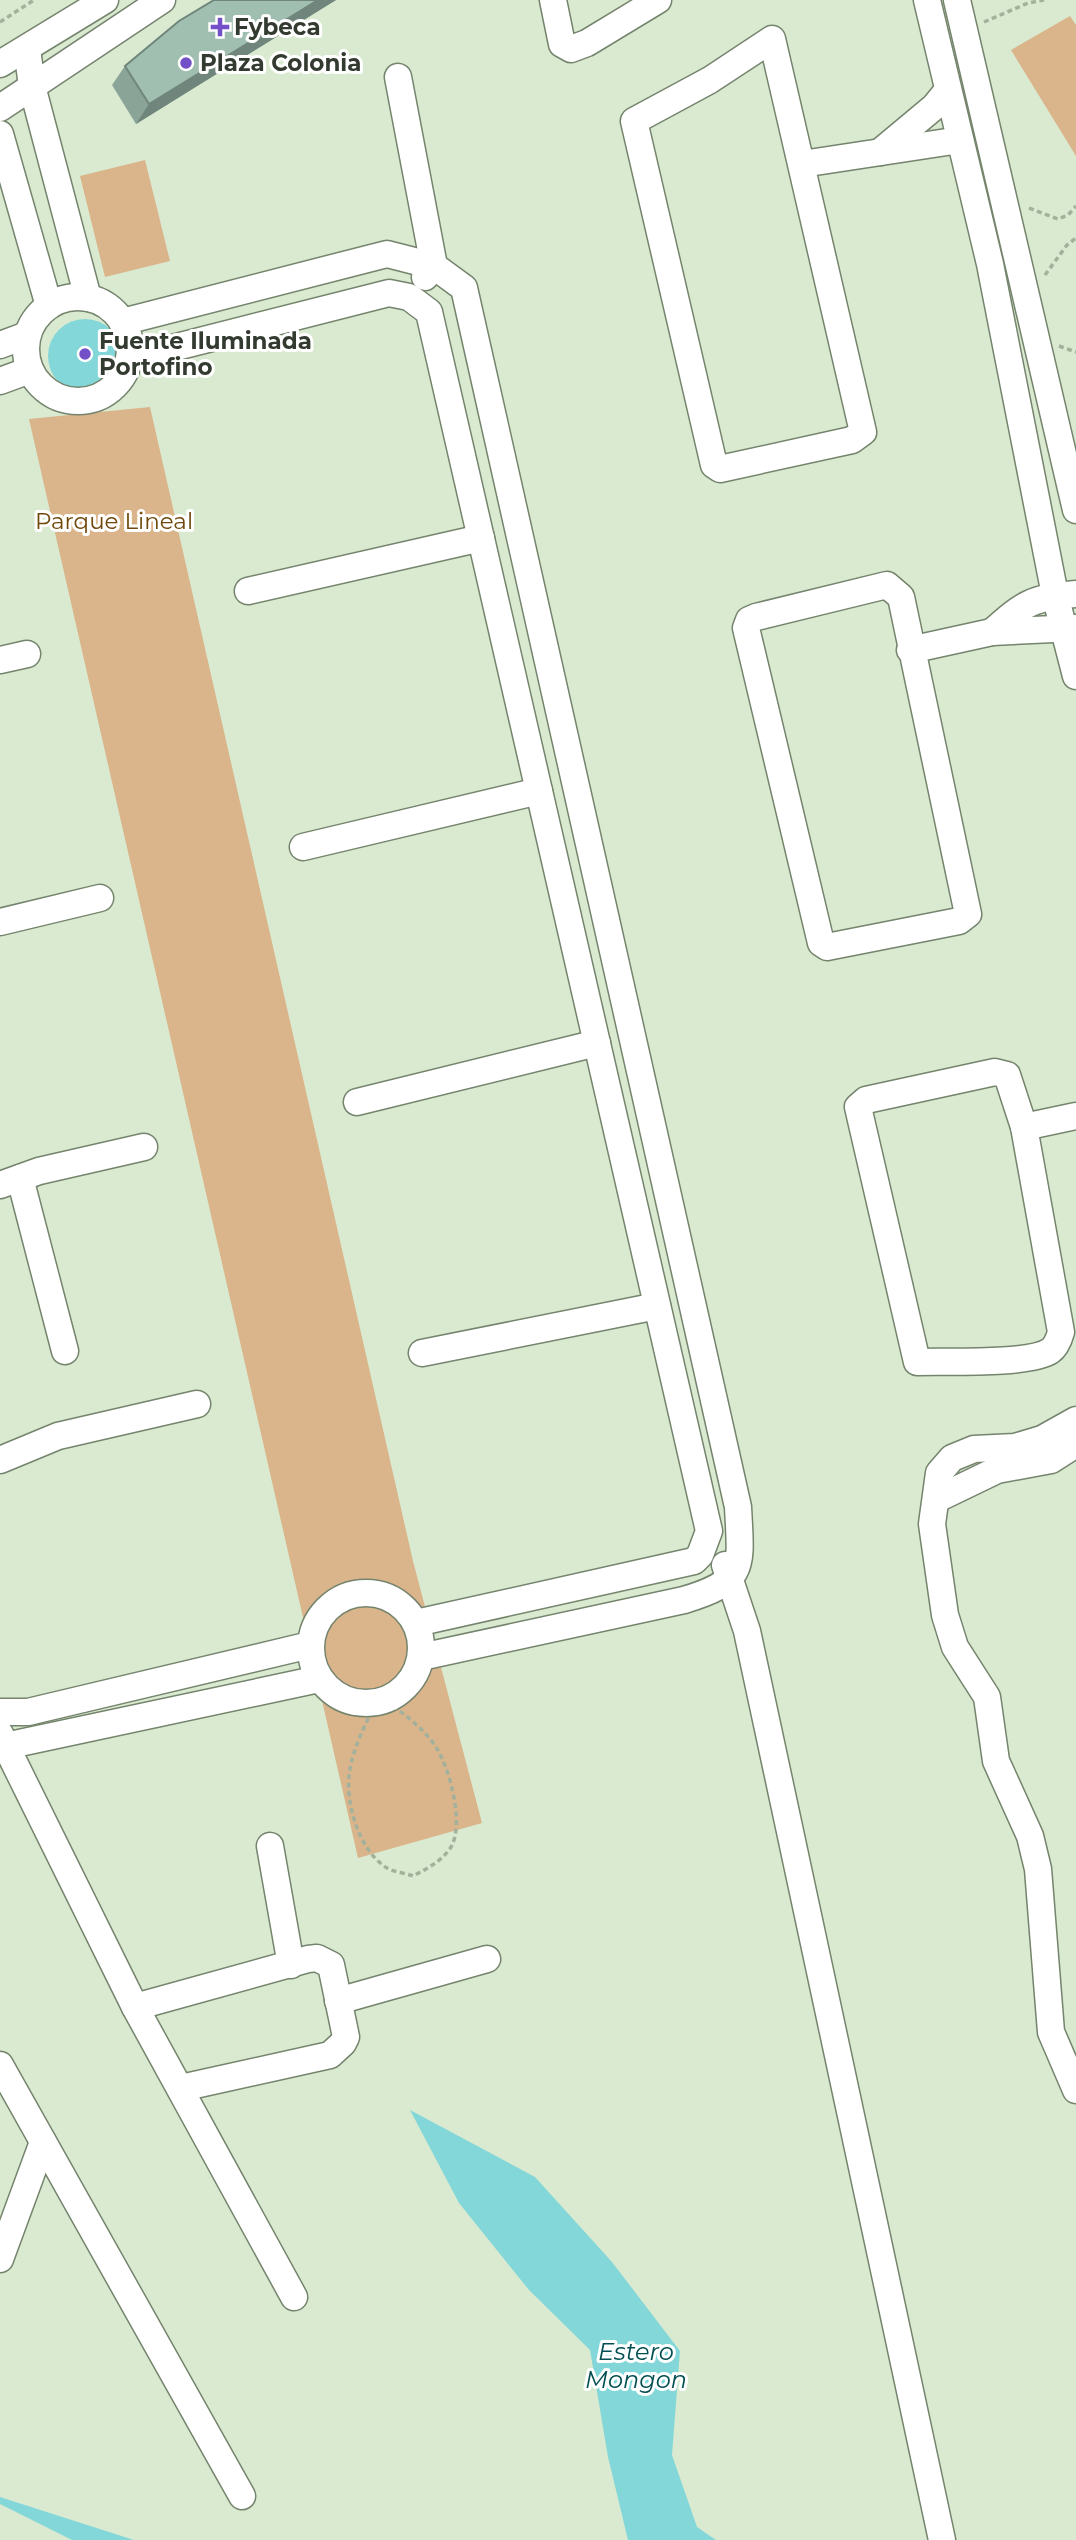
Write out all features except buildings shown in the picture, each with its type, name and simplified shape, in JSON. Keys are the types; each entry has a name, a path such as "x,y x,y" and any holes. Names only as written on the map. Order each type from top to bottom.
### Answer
{"street":[{"path":"0,64 105,0"},
{"path":"0,108 162,0"},
{"path":"553,0 562,44 571,49 587,43 658,0"},
{"path":"927,0 1066,595 1076,676"},
{"path":"957,0 1076,510"},
{"path":"772,39 802,164 863,432 852,440 720,469 714,465 634,121 710,80 772,39"},
{"path":"27,50 32,86 88,298"},
{"path":"398,77 434,266 409,297"},
{"path":"879,153 934,107 948,90"},
{"path":"44,133 2,141 49,306"},
{"path":"802,164 960,140"},
{"path":"970,180 1001,183"},
{"path":"26,222 65,213"},
{"path":"122,322 387,254 434,266 464,288 738,1507 740,1556 731,1577 719,1589 684,1600 421,1657"},
{"path":"129,359 389,293 409,297 429,312 709,1531 731,1577 747,1630 942,2540"},
{"path":"74,297 88,298 113,311 122,322 128,334 129,359 123,375 113,388 99,397 83,401 66,400 51,394 38,384 30,370 26,353 27,335 39,314 49,306 74,297"},
{"path":"0,345 27,335"},
{"path":"0,381 30,370"},
{"path":"248,591 481,538"},
{"path":"887,585 901,597 910,650 968,914 959,921 827,947 821,943 746,628 749,621 756,617 887,585"},
{"path":"992,632 1022,604 1066,595"},
{"path":"910,650 992,632 1030,632 1070,627"},
{"path":"0,660 27,654"},
{"path":"303,847 539,791"},
{"path":"0,922 100,898"},
{"path":"568,918 604,911"},
{"path":"357,1102 597,1043"},
{"path":"1000,1072 1007,1075 1024,1127 1061,1332 1059,1339 1051,1351 1030,1359 917,1362 858,1107 866,1100 1000,1072"},
{"path":"1024,1127 1076,1116"},
{"path":"65,1351 10,1181 144,1147"},
{"path":"422,1353 657,1306"},
{"path":"3,1452 58,1436 197,1404"},
{"path":"1076,1420 1038,1452 974,1449 952,1458 939,1473 932,1524 945,1615 955,1647 986,1697 996,1761 1030,1836 1038,1869 1051,2032 1076,2090"},
{"path":"937,1499 1038,1452 1076,1444"},
{"path":"974,1449 982,1476"},
{"path":"416,1623 694,1561 700,1555 709,1531"},
{"path":"373,1592 391,1598 406,1608 416,1623 422,1640 421,1657 415,1676 403,1690 381,1701 349,1702 332,1693 319,1679 312,1663 310,1645 314,1627 338,1600 355,1593 373,1592"},
{"path":"0,1713 28,1712 310,1645"},
{"path":"1,1739 10,1745 319,1679"},
{"path":"1,1739 135,2007 294,2297"},
{"path":"270,1846 291,1965"},
{"path":"135,2007 317,1958 329,1962 346,2037 338,2049 330,2055 181,2088"},
{"path":"338,2001 487,1959"},
{"path":"0,2065 242,2496"},
{"path":"0,2259 43,2142"}],"path":[{"path":"0,22 34,0"},
{"path":"965,36 999,14 1044,0"},
{"path":"1001,183 1049,218 1068,215 1076,206"},
{"path":"1028,300 1051,265 1076,238"},
{"path":"381,1701 422,1730 440,1753 447,1764 456,1806 452,1844 434,1865 413,1876 387,1868 363,1843 352,1806 349,1770 363,1728 381,1701"}],"green space":[{"path":"1070,16 1076,25 1076,156 1011,50"},
{"path":"145,160 170,261 105,277 80,176"},
{"name":"Parque Lineal","path":"150,407 413,1561 482,1823 358,1858 29,419"}],"water":[{"name":"Fuente Iluminada Portofino","path":"85,319 106,325 116,335 122,356 116,377 106,387 85,393 64,387 54,377 48,356 54,335 64,325"},
{"name":"Estero Mongon","path":"410,2110 535,2177 612,2262 680,2351 672,2455 697,2527 716,2540 628,2540 608,2457 590,2350 529,2290 459,2203"},
{"path":"0,2497 134,2540 72,2540 0,2504"}],"place":[{"name":"Fybeca","path":"220,27"},
{"name":"Plaza Colonia","path":"186,63"},
{"name":"Fuente Iluminada Portofino","path":"85,354"}]}
